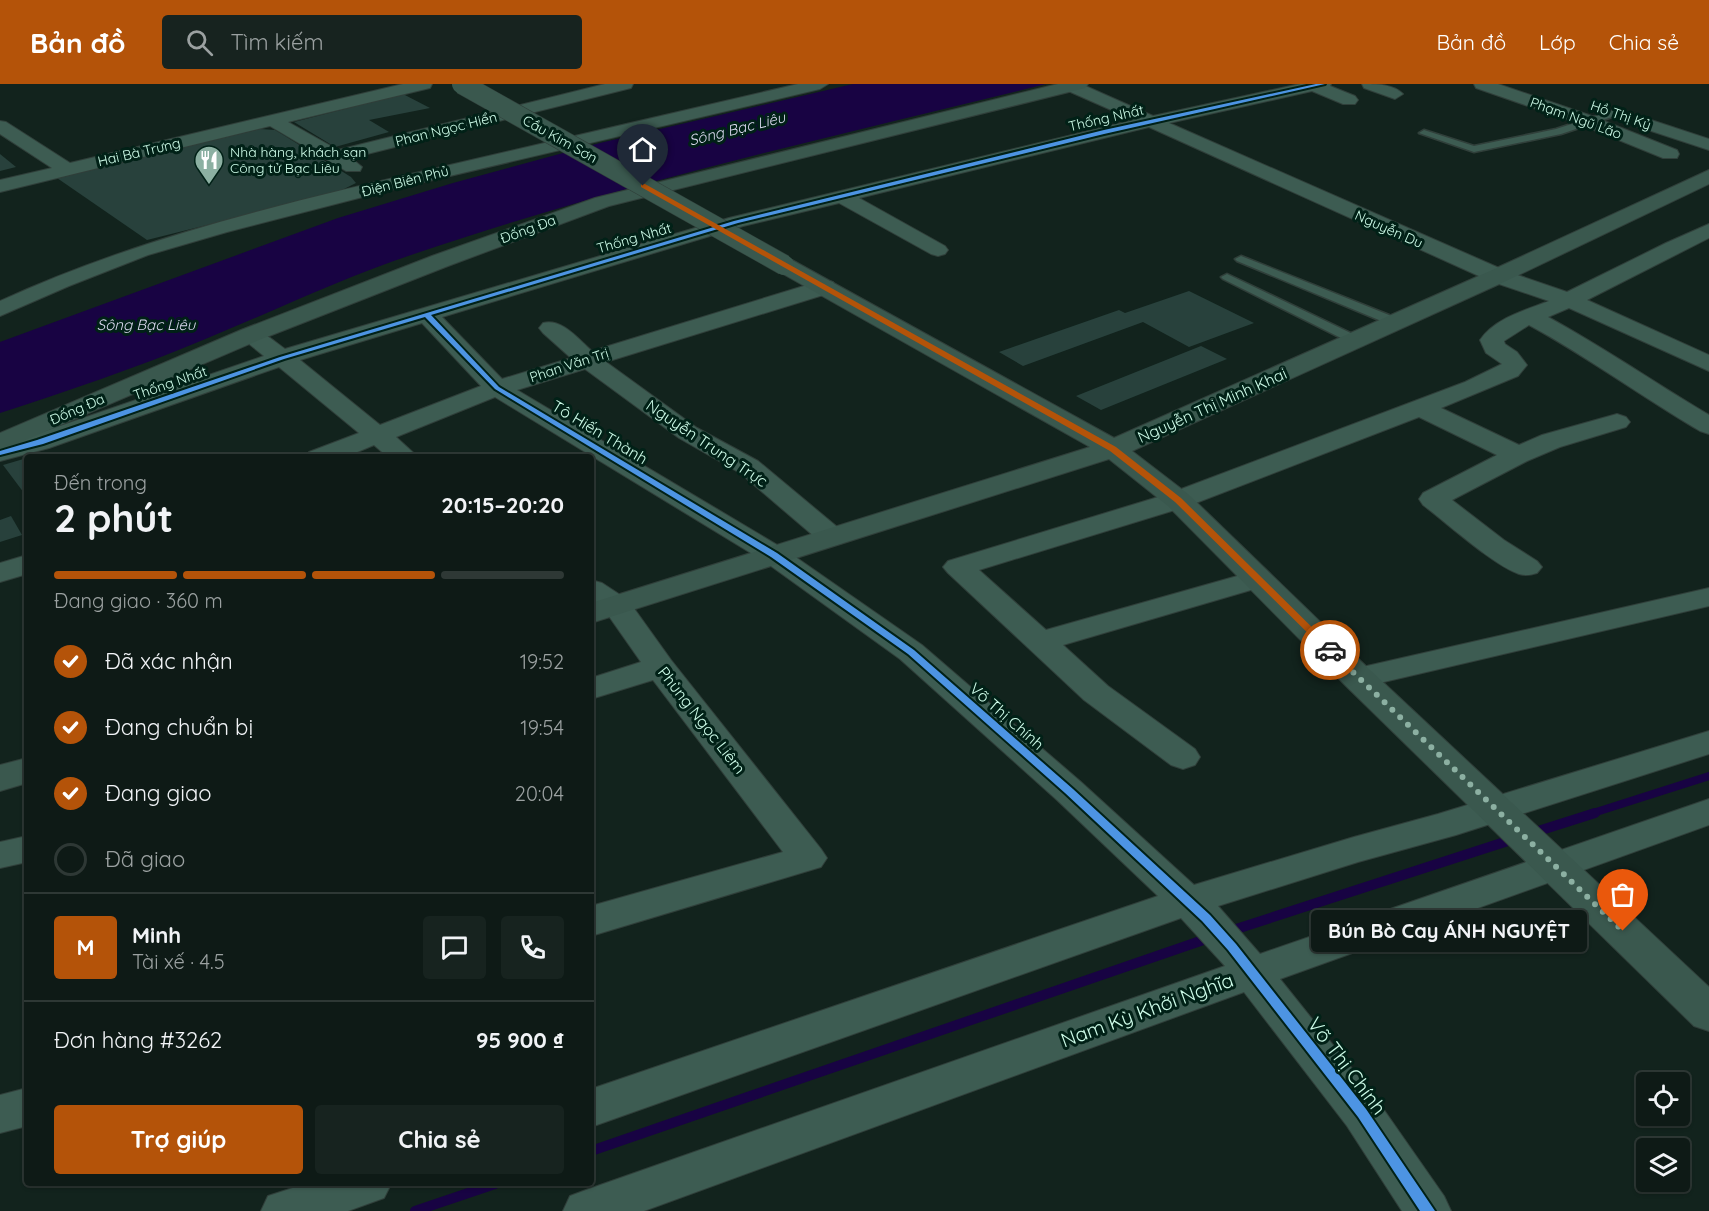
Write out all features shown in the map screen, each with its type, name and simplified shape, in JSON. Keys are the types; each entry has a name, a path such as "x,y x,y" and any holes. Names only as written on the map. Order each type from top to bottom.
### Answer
{"main road":[{"name":"Cầu Kim Sơn","path":"462,84 1113,449 1178,500 1358,678 1709,1014"},
{"name":"Đống Đa","path":"0,443 250,335 440,261 602,202 1075,85"},
{"name":"Nguyễn Thị Minh Khai","path":"600,603 774,555 1113,449 1498,276 1709,176"},
{"path":"0,778 24,771"}],"street":[{"name":"Hai Bà Trưng","path":"0,186 273,121 392,89 424,84"},
{"name":"Phan Ngọc Hiển","path":"336,156 602,92 625,84"},
{"name":"Điện Biên Phủ","path":"0,309 61,281 141,251 220,228 383,186 819,84"},
{"path":"1370,84 1395,94"},
{"name":"Phạm Ngũ Lão","path":"1482,84 1588,121 1670,154"},
{"name":"Hồ Thị Kỷ","path":"1533,84 1709,145"},
{"name":"Nguyễn Du","path":"1075,85 1150,122 1498,276 1569,300 1709,364"},
{"path":"1319,85 1349,100"},
{"name":"Thống Nhất","path":"0,453 39,442 282,358 736,222 1150,122 1319,85"},
{"path":"273,121 336,156 383,186"},
{"path":"0,126 66,169"},
{"path":"843,197 938,250"},
{"path":"1183,758 1096,693 958,567 1178,500 1420,408 1509,371 1515,365 1509,357 1494,348 1492,340 1507,326 1569,300 1636,264 1709,230"},
{"name":"Phan Văn Trị","path":"329,454 497,388 825,287"},
{"name":"Tô Hiến Thành","path":"426,314 497,388 774,555"},
{"path":"1530,317 1575,341 1662,399 1709,426"},
{"name":"Nguyễn Trung Trực","path":"551,328 587,359 688,433 749,467 832,537"},
{"path":"250,335 282,358 401,454"},
{"path":"1420,408 1518,455"},
{"path":"1527,567 1494,546 1432,499 1518,455 1551,441 1617,422"},
{"name":"Võ Thị Chính","path":"774,555 911,652 1069,790 1219,935 1362,1113 1428,1211"},
{"path":"0,573 24,565"},
{"path":"1040,642 1258,579"},
{"path":"1358,678 1709,597"},
{"name":"Phùng Ngọc Liêm","path":"594,920 808,858 660,667 600,603"},
{"path":"594,688 660,667"},
{"path":"594,1107 1219,935 1505,818 1709,742"},
{"name":"Nam Kỳ Khởi Nghĩa","path":"585,1211 1219,935 1552,863 1709,812"},
{"path":"0,855 24,850"},
{"path":"0,1114 24,1108"},
{"path":"284,1211 362,1186"}],"lane":[{"path":"1424,133 1474,149 1558,132 1615,113"},
{"path":"1241,259 1395,322"},
{"path":"1227,277 1355,340"}],"water":[{"name":"Sông Bạc Liêu","path":"853,84 1046,84 651,182 495,228 390,262 153,360 0,413 0,342 338,218 453,183 600,143"}],"building":[{"path":"403,94 430,108 369,120 389,132 335,147 294,122"},
{"name":"Nhà hàng, khách sạn Công tử Bạc Liêu","path":"260,129 275,130 351,177 356,183 342,190 307,200 147,240 57,178"},
{"path":"0,154 16,167 0,171"},
{"path":"1189,291 1254,323 1189,347 1143,322 1023,366 999,352 1119,310 1125,313"},
{"path":"1201,346 1227,359 1101,410 1076,396"},
{"path":"24,459 24,493 3,465"},
{"path":"11,516 22,535 0,542 0,520"}],"waterway":[{"path":"1590,814 1709,776"},
{"path":"1532,833 1595,813"},
{"path":"1227,932 1514,839"},
{"path":"594,1150 1212,937"},
{"path":"415,1211 489,1186"}],"cycle path":[{"path":"0,453 40,442 282,358 736,222 1104,132 1323,84"},
{"path":"426,314 497,388 774,555 911,652 1069,791 1206,918 1232,947 1362,1113 1428,1211"}],"way so far":[{"path":"1330,650 1623,931"}],"place":[{"name":"Nhà hàng, khách sạn Công tử Bạc Liêu","path":"209,186"},
{"name":"Bún Bò Cay ÁNH NGUYỆT","path":"1623,931"}],"route":[{"path":"643,186 1113,449 1178,500 1330,650"}]}
